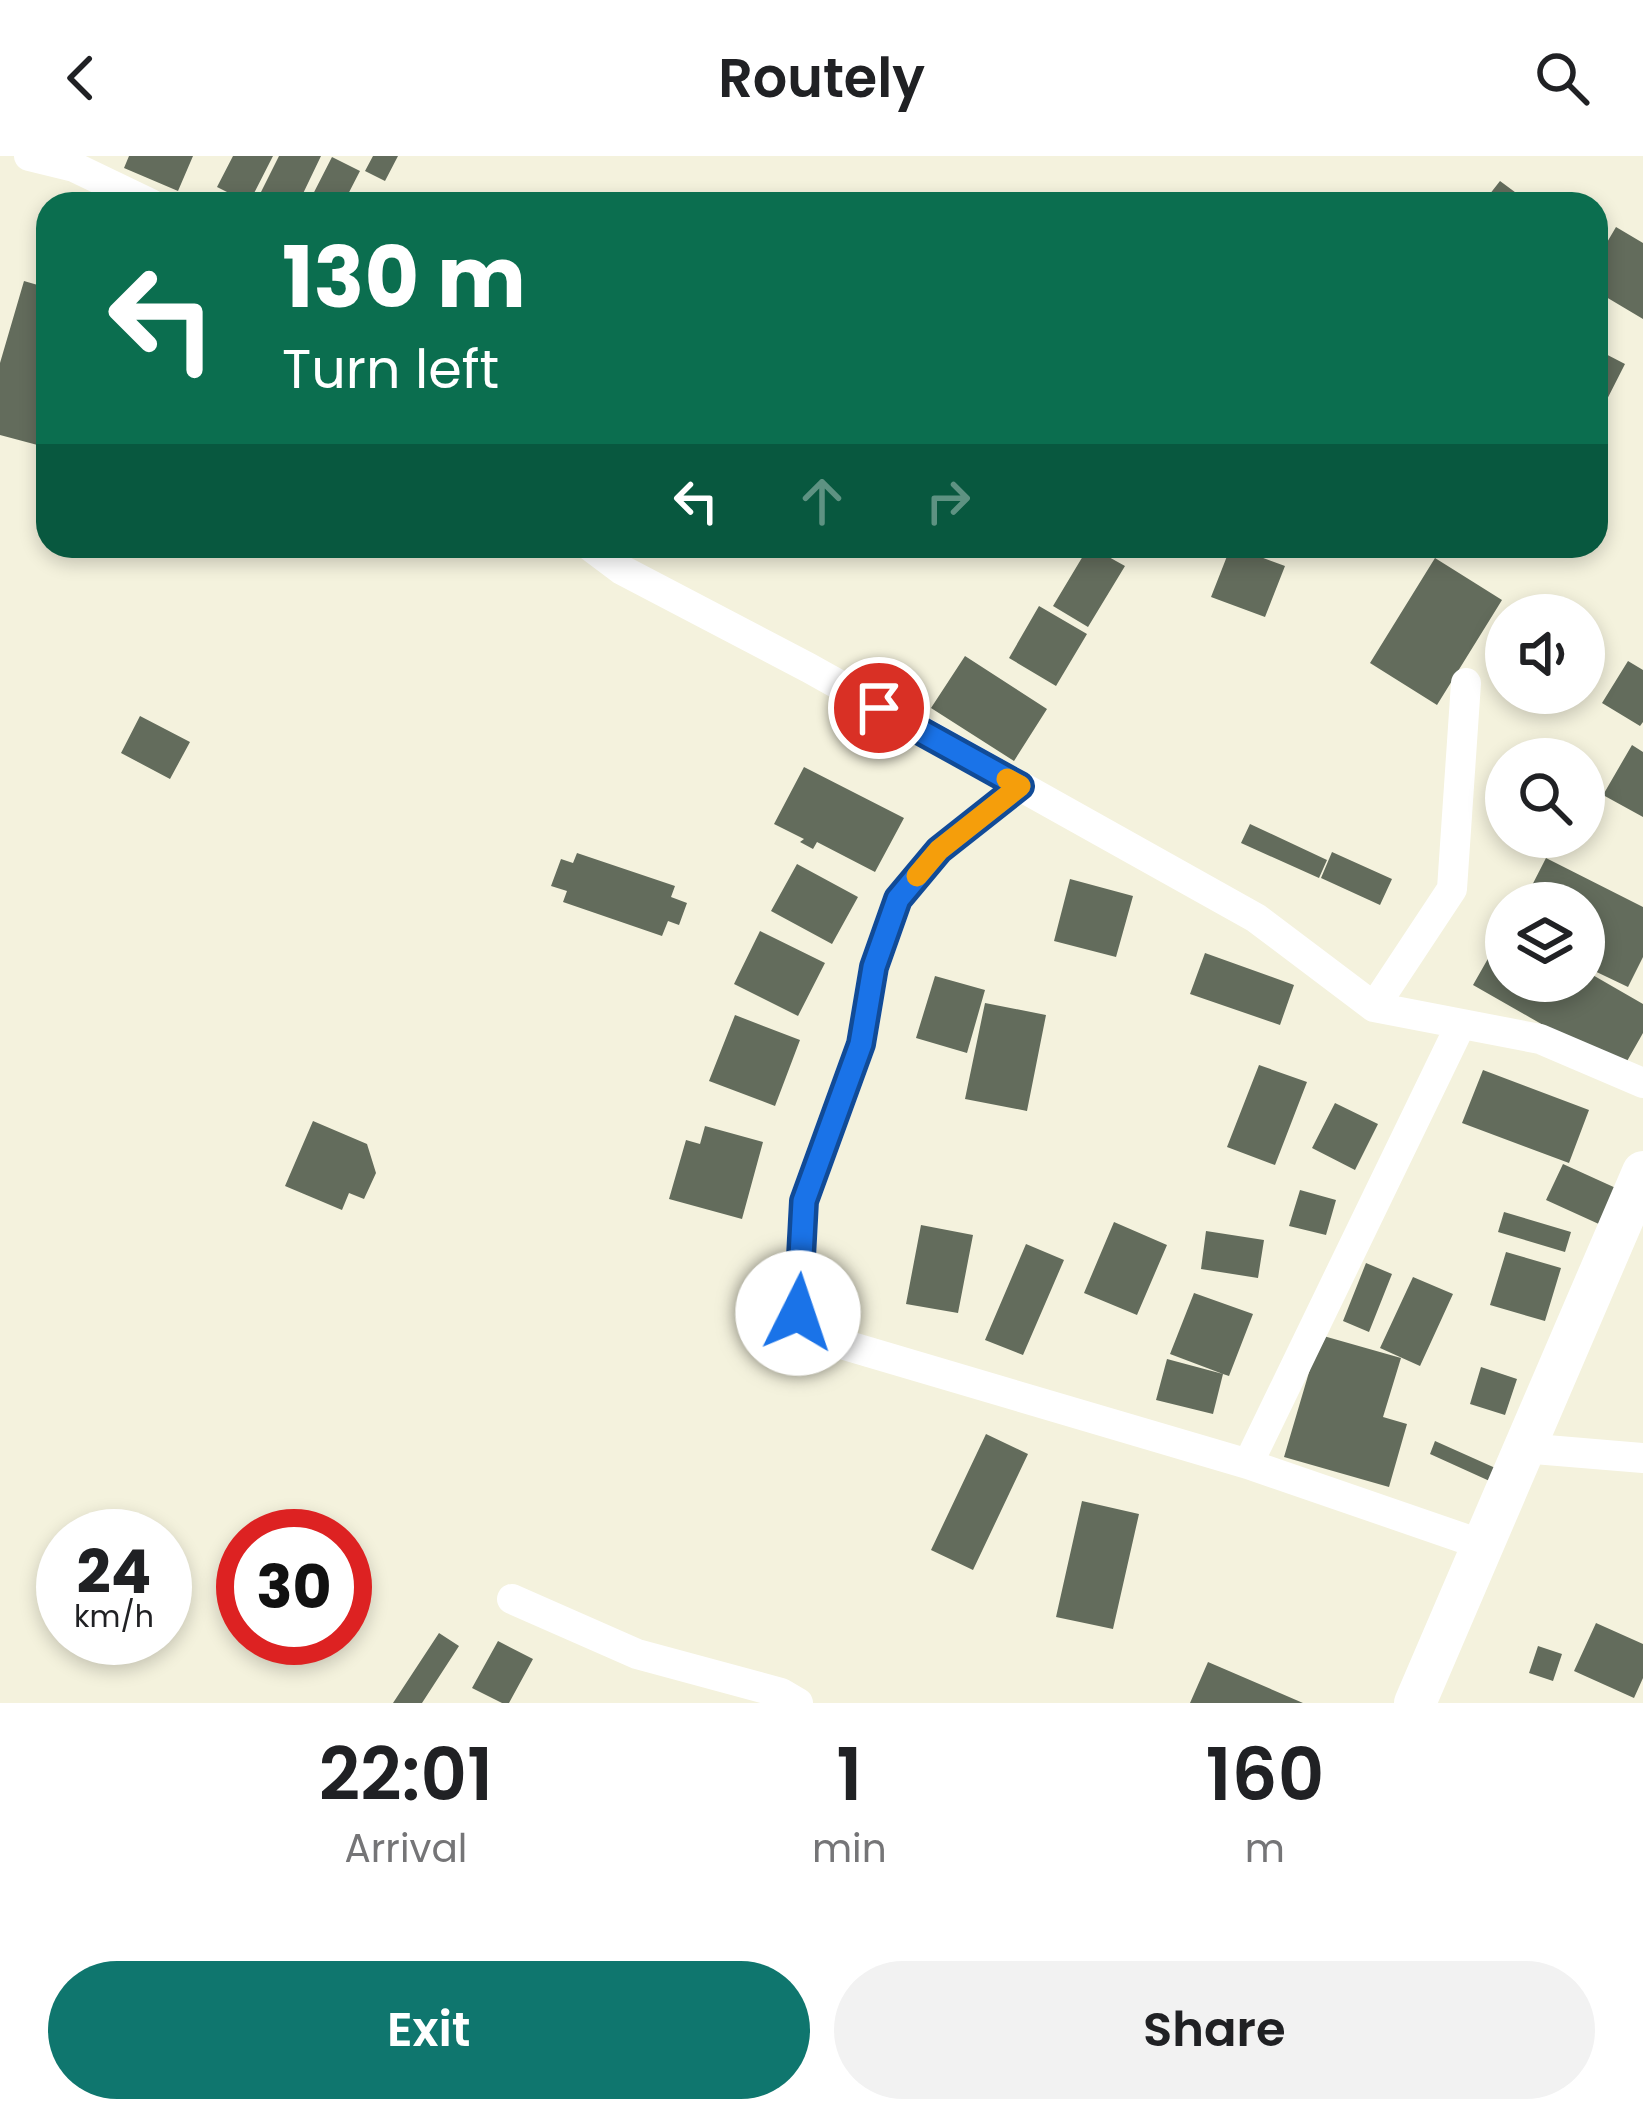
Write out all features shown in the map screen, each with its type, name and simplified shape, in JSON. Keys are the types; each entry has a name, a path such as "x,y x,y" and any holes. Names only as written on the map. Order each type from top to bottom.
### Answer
{"main road":[{"path":"1414,1703 1643,1172"}],"street":[{"path":"28,156 74,167 126,192"},
{"path":"606,558 1256,918 1374,1007 1540,1039 1643,1083"},
{"path":"1374,1007 1452,889 1466,683"},
{"path":"1020,786 939,850 898,899 874,967 861,1044 804,1201 798,1313 802,1326 811,1335 1248,1464 1483,1545"},
{"path":"1248,1464 1462,1024"},
{"path":"1523,1448 1643,1458"},
{"path":"512,1599 638,1654 781,1693 798,1703"}],"building":[{"path":"129,156 193,156 178,191 124,168"},
{"path":"233,156 273,156 255,192 227,192 217,187"},
{"path":"279,156 321,156 304,192 261,192"},
{"path":"373,156 398,156 385,181 365,171"},
{"path":"332,157 360,171 349,192 314,192"},
{"path":"1500,181 1515,192 1491,192"},
{"path":"1616,227 1643,243 1643,319 1608,298 1608,241"},
{"path":"24,281 36,284 36,445 0,435 0,363"},
{"path":"1608,355 1625,364 1608,397"},
{"path":"1082,558 1111,558 1125,566 1088,627 1053,606"},
{"path":"1226,558 1263,558 1285,566 1265,617 1211,597"},
{"path":"1435,558 1492,594 1485,594 1485,627 1437,705 1370,663"},
{"path":"1039,606 1087,634 1056,686 1009,658"},
{"path":"965,656 1047,709 1014,761 931,708"},
{"path":"1628,661 1643,670 1640,726 1605,705"},
{"path":"140,716 190,742 170,779 121,753"},
{"path":"1632,745 1643,752 1643,817 1605,796"},
{"path":"804,767 904,818 875,872 817,842 813,849 774,824"},
{"path":"1250,824 1327,860 1319,878 1241,843"},
{"path":"1332,852 1392,879 1380,905 1321,878"},
{"path":"577,853 675,886 671,897 687,903 679,925 668,921 662,936 563,902 567,891 551,886 561,859 573,863"},
{"path":"1546,858 1594,882 1534,882"},
{"path":"797,864 858,897 832,944 771,911"},
{"path":"1070,879 1133,896 1116,957 1054,941"},
{"path":"1605,888 1643,907 1643,957 1628,987 1605,976"},
{"path":"760,931 825,963 798,1016 734,984"},
{"path":"1205,953 1294,985 1280,1025 1190,994"},
{"path":"1485,964 1485,992 1473,985"},
{"path":"935,976 985,990 967,1053 916,1038"},
{"path":"1605,982 1643,1004 1643,1033 1622,1070 1503,1002 1605,1002"},
{"path":"985,1003 1046,1015 1027,1111 965,1099"},
{"path":"735,1015 800,1040 775,1106 709,1081"},
{"path":"1259,1065 1307,1082 1275,1165 1227,1147"},
{"path":"1483,1070 1589,1110 1569,1163 1462,1123"},
{"path":"1335,1103 1378,1124 1355,1170 1312,1148"},
{"path":"313,1121 367,1144 376,1173 364,1199 349,1193 342,1210 285,1186"},
{"path":"705,1126 763,1142 742,1219 669,1199 686,1140 700,1144"},
{"path":"1563,1164 1618,1189 1601,1225 1546,1200"},
{"path":"1300,1190 1336,1200 1326,1235 1289,1226"},
{"path":"1504,1212 1571,1232 1565,1252 1498,1232"},
{"path":"1114,1222 1167,1245 1137,1315 1084,1293"},
{"path":"921,1225 973,1235 958,1313 906,1304"},
{"path":"1206,1231 1264,1240 1258,1278 1201,1269"},
{"path":"1026,1244 1064,1260 1023,1355 985,1340"},
{"path":"1506,1252 1561,1268 1545,1321 1490,1305"},
{"path":"1366,1263 1392,1274 1369,1332 1343,1321"},
{"path":"1413,1277 1453,1294 1420,1366 1380,1348"},
{"path":"1194,1293 1253,1314 1229,1376 1170,1354"},
{"path":"1320,1335 1401,1358 1383,1417 1407,1424 1389,1487 1284,1457"},
{"path":"1167,1359 1223,1374 1213,1414 1156,1400"},
{"path":"1481,1367 1517,1379 1505,1415 1470,1404"},
{"path":"986,1434 1028,1454 973,1570 931,1550"},
{"path":"1435,1441 1511,1475 1505,1488 1430,1454"},
{"path":"1082,1501 1139,1514 1113,1629 1056,1617"},
{"path":"1596,1623 1643,1644 1643,1678 1634,1698 1574,1671"},
{"path":"439,1633 459,1646 422,1703 393,1703"},
{"path":"498,1641 533,1659 509,1703 472,1688"},
{"path":"1538,1646 1562,1654 1553,1681 1529,1673"},
{"path":"1208,1662 1303,1703 1190,1703"}],"slow traffic":[{"path":"917,876 939,850 1020,786 1007,779"}],"route":[{"path":"798,1313 804,1201 861,1044 874,967 898,899 939,850 1020,786 879,708"}]}
